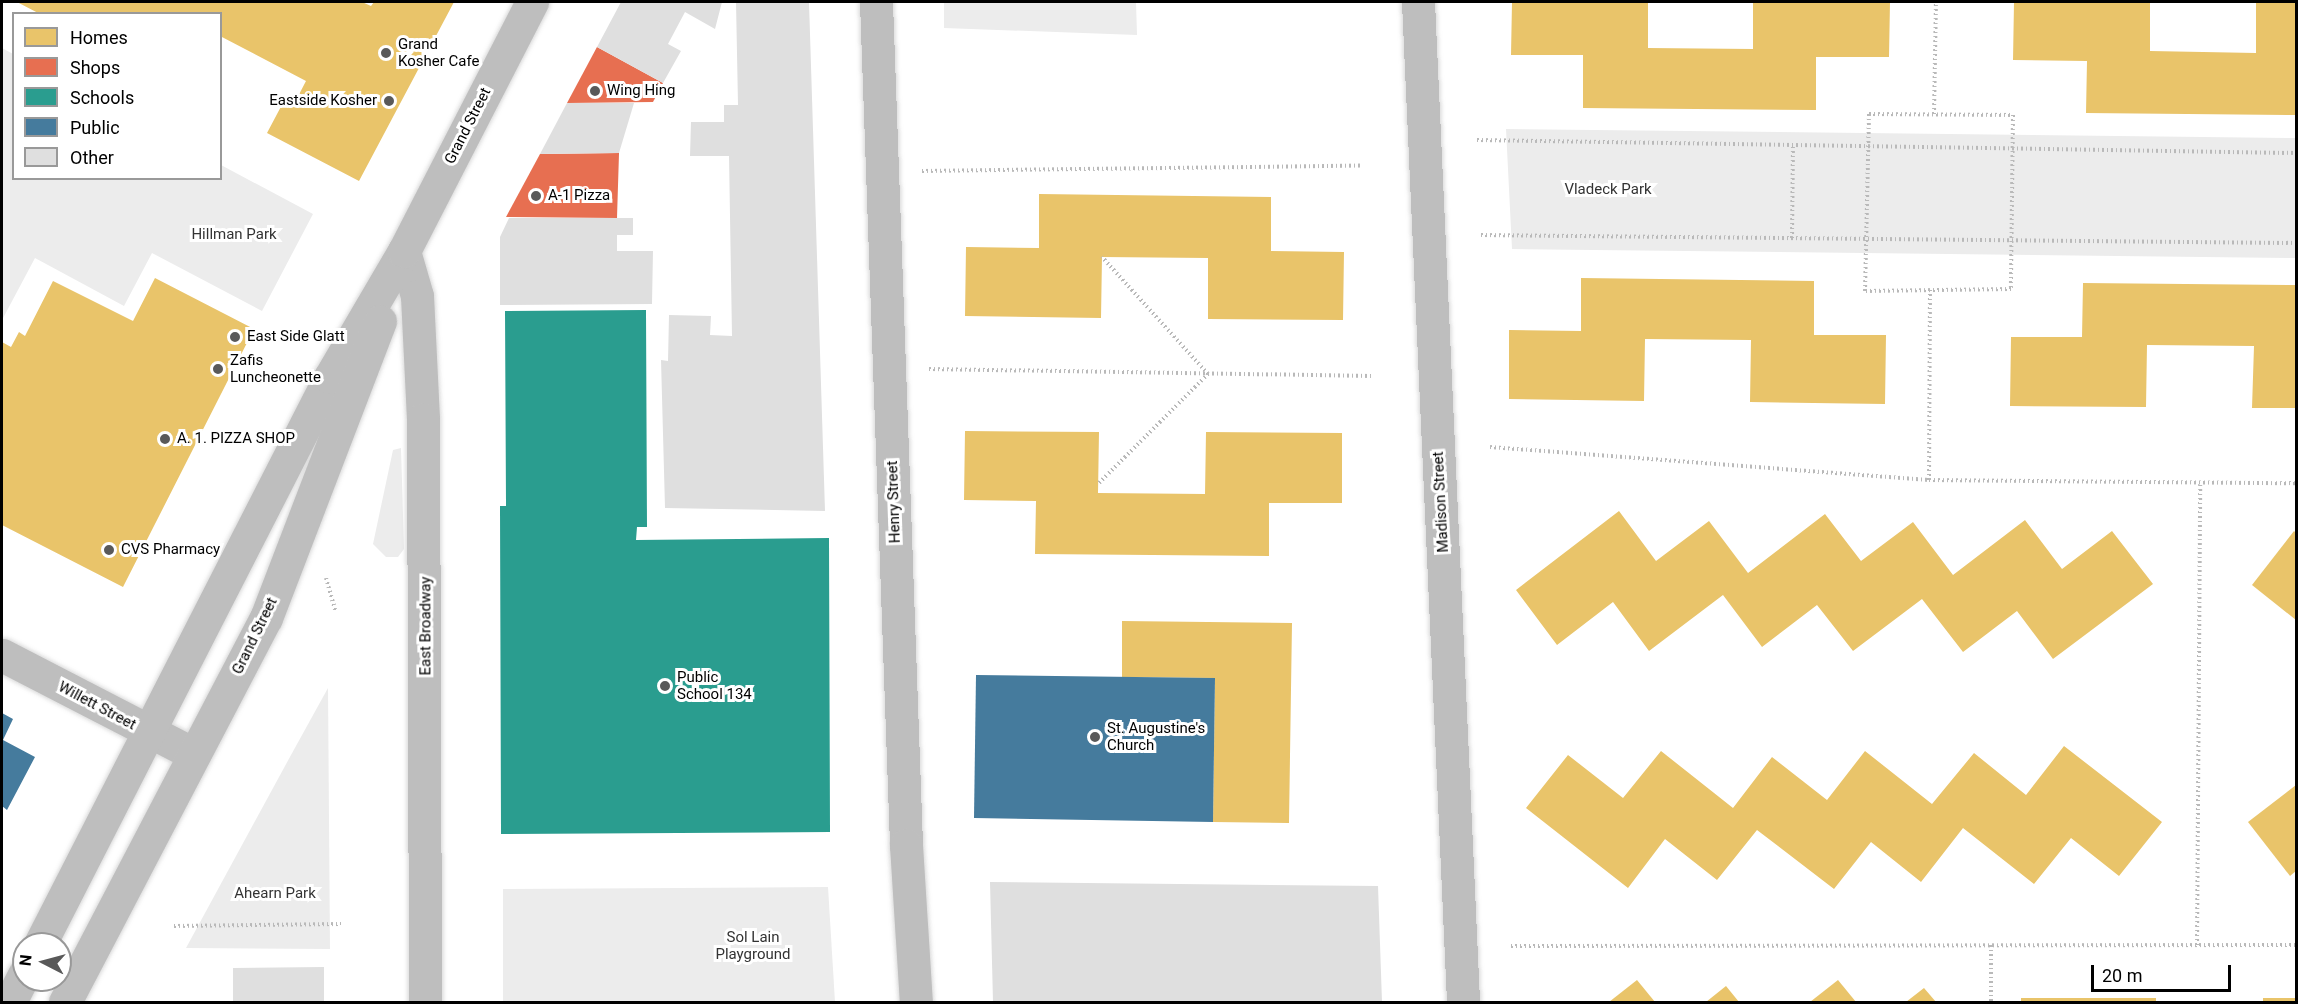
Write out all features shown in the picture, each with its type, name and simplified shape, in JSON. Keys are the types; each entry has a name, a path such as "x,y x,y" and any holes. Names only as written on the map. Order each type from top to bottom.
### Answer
{"main road":[{"name":"Grand Street","path":"46,932 330,377 404,251 532,2"},
{"name":"Henry Street","path":"876,2 916,1002"},
{"name":"Madison Street","path":"1418,2 1463,1002"},
{"name":"Grand Street","path":"65,1002 266,618 404,251"},
{"name":"East Broadway","path":"404,251 417,296 423,419 425,1002"},
{"name":"Willett Street","path":"2,655 194,754"}],"path":[{"path":"1934,114 1936,2"},
{"path":"1869,114 2013,115 2011,289 1865,291 1868,148 1869,114"},
{"path":"1477,140 2013,152 2296,153"},
{"path":"1792,238 1793,147"},
{"path":"882,171 1362,166"},
{"path":"1481,235 2296,243"},
{"path":"1102,257 1208,374"},
{"path":"1929,480 1930,290"},
{"path":"889,368 1371,376"},
{"path":"1099,483 1208,374"},
{"path":"1490,447 1929,480 2296,483"},
{"path":"2197,945 2200,483"},
{"path":"174,926 341,924"},
{"path":"1990,945 1991,1002"},
{"path":"1511,946 2296,945"}],"green space":[{"path":"944,2 1136,2 1137,35 944,28"},
{"name":"Hillman Park","path":"2,48 12,53 12,180 222,180 222,166 313,214 262,311 152,253 124,306 35,258 2,320"},
{"name":"Vladeck Park","path":"1506,129 2296,138 2296,258 1512,249"},
{"path":"401,448 404,549 398,557 386,557 373,544 393,450"},
{"name":"Ahearn Park","path":"328,688 330,949 186,948 291,755"},
{"name":"Sol Lain Playground","path":"828,887 835,1002 503,1002 503,889"}],"building: Homes":[{"path":"17,2 362,2 371,6 374,2 454,2 359,181 267,133 285,99 294,104 306,81 222,37 222,12 36,12"},
{"path":"1512,2 1648,2 1648,48 1753,49 1753,2 1890,2 1889,57 1816,57 1816,110 1583,108 1583,55 1511,55"},
{"path":"2014,2 2150,2 2150,51 2256,53 2256,2 2296,2 2296,115 2086,113 2087,61 2013,60"},
{"path":"1039,194 1271,197 1271,251 1344,252 1343,320 1208,319 1208,258 1102,257 1101,318 965,316 966,247 1039,248"},
{"path":"155,278 254,329 123,587 2,525 2,342 11,347 19,332 25,336 53,281 133,321"},
{"path":"1581,278 1814,281 1814,335 1886,335 1885,404 1750,402 1751,340 1645,339 1644,401 1509,399 1509,330 1581,331"},
{"path":"2083,283 2296,285 2296,408 2252,408 2254,346 2147,345 2146,407 2010,406 2011,337 2082,337"},
{"path":"965,431 1099,432 1098,493 1205,494 1206,432 1342,433 1342,503 1269,503 1269,556 1035,554 1036,501 964,500"},
{"path":"1619,511 1656,561 1709,521 1748,573 1825,514 1861,561 1913,522 1953,575 2025,520 2062,569 2112,531 2153,584 2053,659 2017,611 1963,652 1922,599 1853,651 1817,605 1762,647 1723,595 1649,651 1613,602 1557,645 1516,590"},
{"path":"2294,531 2296,533 2296,620 2252,585"},
{"path":"1122,621 1292,623 1289,823 1213,822 1215,678 1122,677"},
{"path":"2064,746 2162,822 2119,876 2071,838 2034,884 1963,828 1921,882 1871,842 1834,889 1757,830 1717,880 1665,839 1628,888 1526,808 1568,755 1623,798 1661,751 1733,808 1772,757 1827,800 1865,751 1932,804 1974,753 2026,795"},
{"path":"2296,785 2296,871 2290,876 2248,822"},
{"path":"1637,980 1655,1002 1609,1002"},
{"path":"1838,980 1856,1002 1810,1002"},
{"path":"1726,986 1739,1002 1706,1002"},
{"path":"1924,988 1936,1002 1906,1002"},
{"path":"2021,998 2156,998 2156,1002 2021,1002"},
{"path":"2263,998 2296,998 2296,1002 2263,1002"}],"building: Shops":[{"path":"597,47 663,83 653,102 567,103"},
{"path":"619,153 617,218 506,217 540,154"}],"building: Schools":[{"name":"Public School 134","path":"646,310 647,527 637,527 636,540 829,538 830,832 501,834 500,506 506,506 505,311"}],"building: Public":[{"name":"St. Augustine's Church","path":"976,675 1215,678 1213,822 974,818"},
{"path":"2,713 13,719 3,740 35,757 7,810 2,806"}],"building: Other":[{"path":"621,2 722,2 715,29 685,12 668,44 681,51 663,83 597,47"},
{"path":"736,2 809,2 825,511 665,508 661,360 668,361 669,315 711,316 710,335 732,336 729,156 690,156 691,122 724,122 724,105 738,105"},
{"path":"567,103 634,103 619,153 540,154"},
{"path":"509,218 633,218 633,235 617,235 617,251 653,251 652,304 500,305 500,237"},
{"path":"990,882 1378,886 1382,1002 993,1002"},
{"path":"324,967 324,1002 233,1002 233,968"}],"place":[{"name":"Grand Kosher Cafe","path":"386,53"},
{"name":"Wing Hing","path":"595,91"},
{"name":"Eastside Kosher","path":"389,101"},
{"name":"A-1 Pizza","path":"536,196"},
{"name":"East Side Glatt","path":"235,337"},
{"name":"Zafis Luncheonette","path":"218,369"},
{"name":"A. 1. PIZZA SHOP","path":"165,439"},
{"name":"CVS Pharmacy","path":"109,550"},
{"name":"Public School 134","path":"665,686"},
{"name":"St. Augustine's Church","path":"1095,737"}]}
